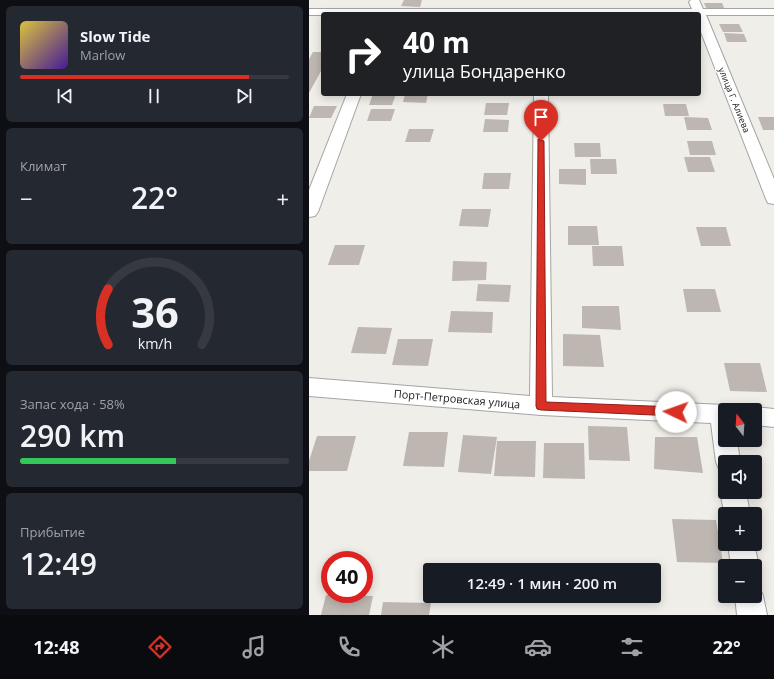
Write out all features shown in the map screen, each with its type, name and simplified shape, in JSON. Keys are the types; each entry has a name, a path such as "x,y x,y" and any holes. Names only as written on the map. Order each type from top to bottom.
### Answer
{"street":[{"path":"384,12 390,0"},
{"path":"540,0 541,12"},
{"path":"563,12 697,6 774,12"},
{"path":"309,12 321,12"},
{"name":"улица Г. Алиева","path":"701,16 774,199"},
{"path":"309,212 353,96"},
{"path":"541,96 541,406"},
{"name":"Порт-Петровская улица","path":"309,387 541,406 718,414"},
{"path":"762,417 774,418"},
{"path":"750,603 753,615"}],"building":[{"path":"404,0 422,0 420,7 401,6"},
{"path":"704,3 722,3 725,10 707,10"},
{"path":"719,24 739,24 743,32 723,32"},
{"path":"724,33 744,34 747,42 727,42"},
{"path":"313,52 321,52 321,71 309,93 309,59"},
{"path":"372,96 395,96 392,105 369,105"},
{"path":"404,96 428,96 426,103 403,102"},
{"path":"486,103 509,103 507,115 484,115"},
{"path":"663,104 686,104 689,116 665,116"},
{"path":"314,106 337,106 331,118 309,118"},
{"path":"371,109 395,109 391,121 367,121"},
{"path":"684,117 708,118 712,130 687,130"},
{"path":"758,117 774,117 774,130 763,130"},
{"path":"485,119 509,120 508,132 483,132"},
{"path":"409,129 434,129 430,142 405,142"},
{"path":"687,141 712,141 716,155 690,155"},
{"path":"574,143 600,143 601,157 575,157"},
{"path":"684,157 710,157 715,172 688,172"},
{"path":"590,159 616,159 617,174 591,174"},
{"path":"559,169 586,169 586,185 559,184"},
{"path":"484,173 511,173 509,189 482,189"},
{"path":"462,209 491,209 488,227 459,226"},
{"path":"568,226 597,226 599,245 568,245"},
{"path":"696,227 726,227 731,246 701,246"},
{"path":"335,245 365,245 359,265 328,265"},
{"path":"592,246 622,246 624,266 593,266"},
{"path":"453,261 487,262 486,280 452,281"},
{"path":"478,284 511,285 509,302 476,301"},
{"path":"683,289 715,289 721,312 687,312"},
{"path":"582,306 619,306 621,330 582,328"},
{"path":"451,311 493,312 492,333 448,332"},
{"path":"358,327 392,328 386,354 351,353"},
{"path":"563,334 600,335 604,367 563,366"},
{"path":"398,339 433,339 428,366 392,365"},
{"path":"724,363 760,363 767,392 730,391"},
{"path":"588,426 627,427 630,461 589,460"},
{"path":"409,432 448,432 444,467 403,466"},
{"path":"463,435 497,437 491,474 458,472"},
{"path":"317,436 356,436 347,471 309,471 309,461"},
{"path":"655,437 697,437 703,473 654,469"},
{"path":"497,441 536,441 535,477 494,476"},
{"path":"544,443 584,443 585,479 543,478"},
{"path":"672,519 716,520 718,532 718,551 721,551 722,559 718,559 718,563 677,562"},
{"path":"383,602 431,603 429,615 381,615"},
{"path":"324,603 372,603 369,615 321,615"}],"route":[{"path":"541,141 541,406 676,412"}]}
